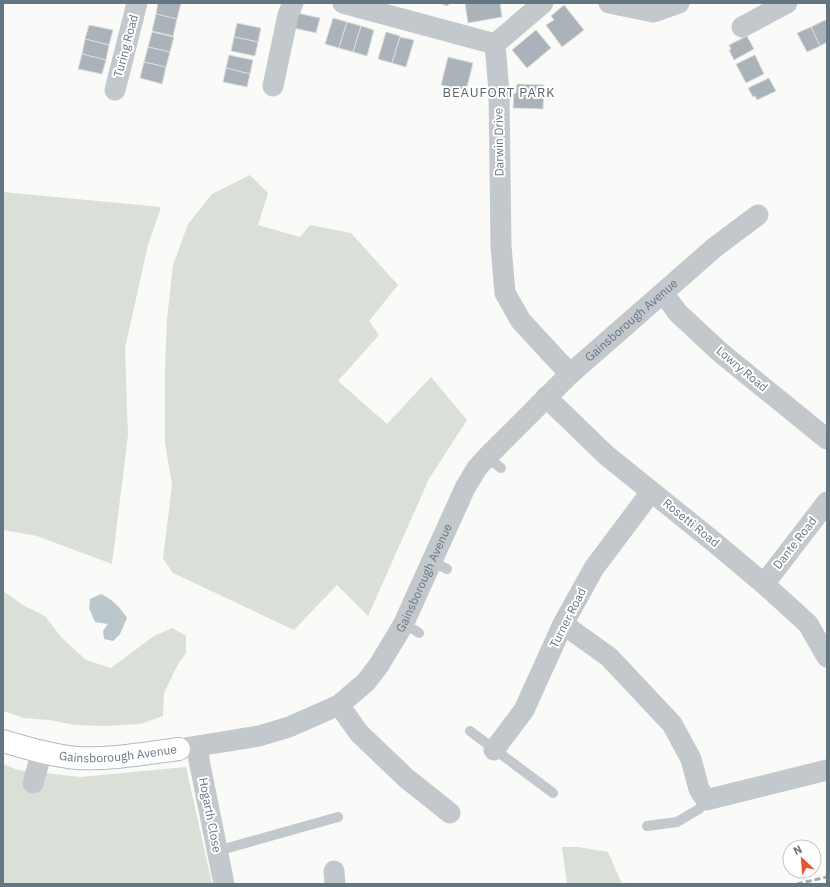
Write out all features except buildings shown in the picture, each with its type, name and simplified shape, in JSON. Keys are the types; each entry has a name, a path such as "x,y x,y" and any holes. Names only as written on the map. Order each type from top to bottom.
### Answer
{"street":[{"name":"Turing Road","path":"115,90 137,3"},
{"path":"273,86 288,16 293,3"},
{"path":"343,3 495,44 543,3"},
{"path":"609,3 653,12 679,3"},
{"path":"742,27 787,3"},
{"name":"Darwin Drive","path":"495,44 499,92 500,246 505,293 521,321 570,374"},
{"name":"Gainsborough Avenue","path":"3,741 42,752 78,758 137,755 259,736 289,727 339,705 366,682 411,629 439,565 465,488 477,468 494,462 546,397 570,374 714,248 758,215"},
{"name":"Lowry Road","path":"663,293 678,313 721,353 827,439"},
{"name":"Rosetti Road","path":"546,397 606,455 714,542 764,584 808,624 827,657"},
{"name":"Turner Road","path":"494,750 524,710 563,624 594,568 651,492"},
{"name":"Dante Road","path":"764,584 827,502"},
{"path":"563,624 609,657 672,724 691,759 699,790 706,800 827,770"},
{"path":"339,705 359,733 406,778 450,813"},
{"name":"Hogarth Close","path":"189,747 199,760 224,884"},
{"path":"33,783 42,752"}],"lane":[{"path":"470,731 553,793"},
{"path":"647,826 677,822 698,809 706,800"},
{"path":"217,851 338,817"}],"shaded area":[{"path":"250,175 268,193 258,225 300,237 310,225 351,233 398,285 369,321 379,335 338,381 387,424 431,377 467,420 429,479 368,616 337,585 294,630 173,573 163,559 172,485 165,443 165,369 167,319 173,265 188,224 212,194"},
{"path":"3,192 161,207 148,245 125,348 128,435 112,564 37,536 3,530"},
{"path":"3,591 23,605 45,616 61,637 86,660 111,668 154,636 172,628 186,636 186,653 177,666 164,693 163,716 140,724 105,726 75,725 49,720 24,718 3,711"},
{"path":"101,594 116,604 127,618 120,634 113,641 104,639 103,631 108,624 95,622 89,608 90,599"},
{"path":"3,764 18,770 80,777 186,767 212,884 3,884"},
{"path":"562,847 578,847 608,852 622,884 567,884"}],"railway":[{"path":"797,884 827,877"}],"district":[{"name":"BEAUFORT PARK","path":"499,92"}]}
